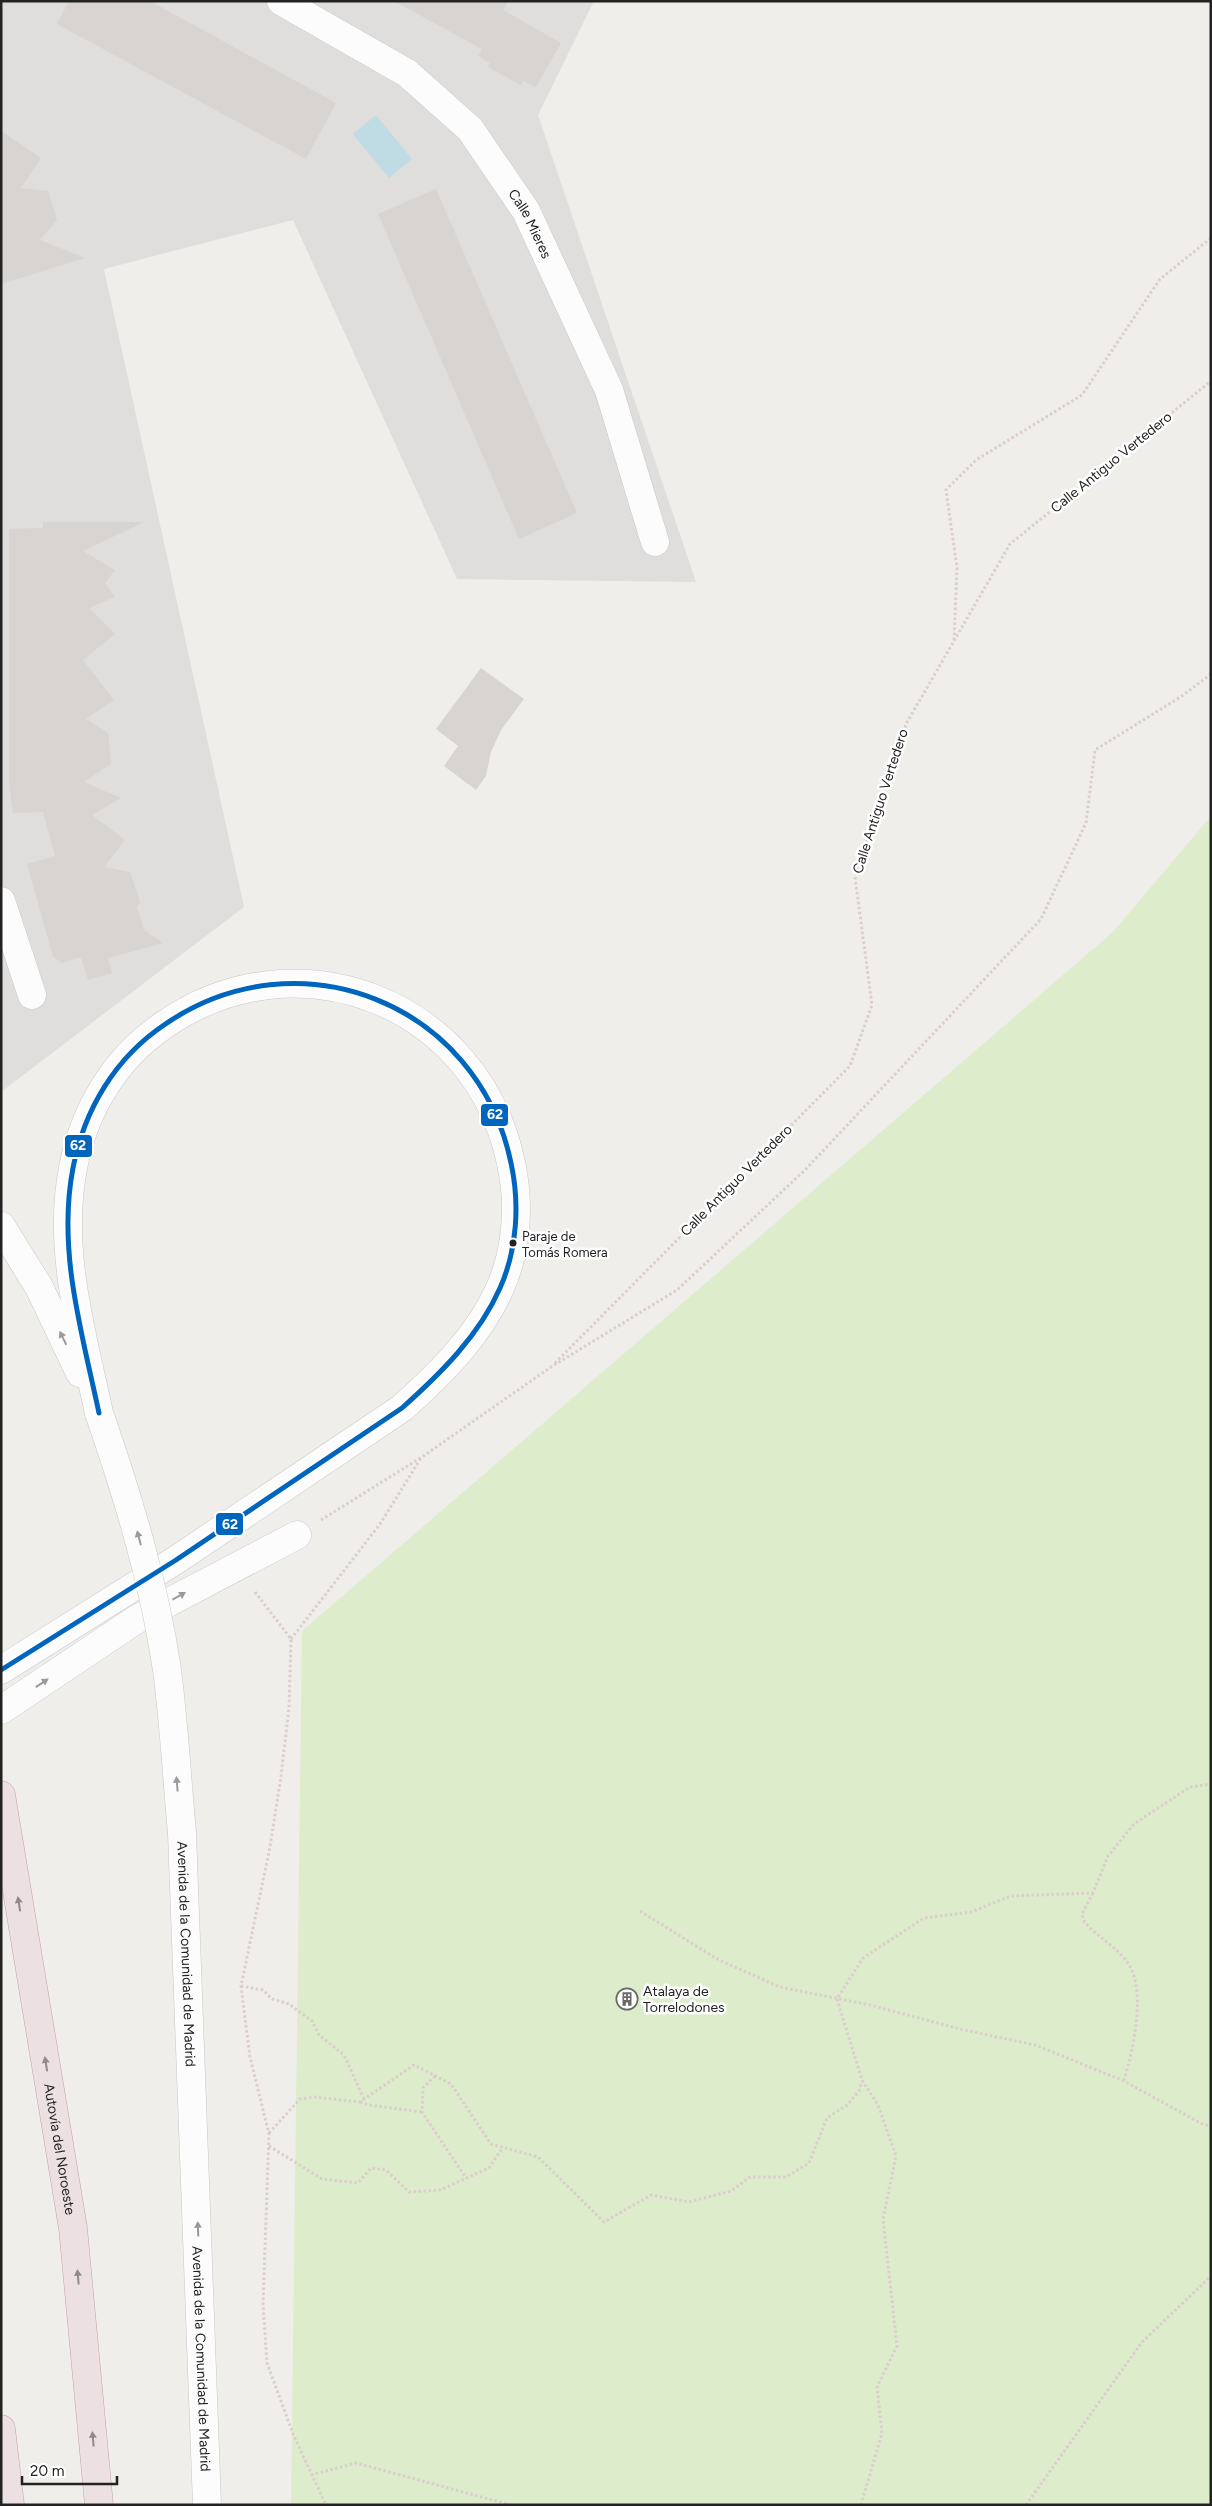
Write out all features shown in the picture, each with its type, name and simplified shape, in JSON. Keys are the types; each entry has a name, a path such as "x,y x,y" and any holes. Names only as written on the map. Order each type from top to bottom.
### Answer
{"highway":[{"name":"Autovía del Noroeste","path":"1,1795 73,2228 99,2505"},
{"path":"1,2428 10,2505"}],"street":[{"name":"Calle Mieres","path":"281,1 407,73 470,129 526,211 610,390 656,542"},
{"path":"1,901 32,995"},
{"path":"1,1670 176,1560 402,1408 432,1380 464,1345 489,1310 501,1287 511,1257 516,1222 515,1182 507,1142 491,1104 470,1071 442,1039 408,1016 374,998 351,990 311,983 269,984 232,990 199,1004 149,1035 122,1062 95,1102 83,1131 73,1169 67,1231 73,1290 99,1413"},
{"path":"1,1226 39,1287 99,1413"},
{"name":"Avenida de la Comunidad de Madrid","path":"99,1413 135,1524 167,1670 182,1833 207,2505"},
{"path":"1,1710 137,1619 239,1563 297,1535"}],"path":[{"path":"954,640 957,568 946,490 976,460 1082,395 1160,279 1211,238"},
{"name":"Calle Antiguo Vertedero","path":"550,1366 850,1066 872,1005 855,877 906,724 1010,544 1211,381"},
{"path":"297,1535 422,1457 550,1366 677,1290 805,1170 1041,919 1086,823 1095,750 1182,696 1211,674"},
{"path":"326,2505 293,2434 267,2363 263,2304 269,2134 250,2057 241,1986 270,1847 281,1776 289,1708 291,1639 380,1524 422,1457"},
{"path":"239,1563 254,1590 291,1639"},
{"path":"1124,2081 1133,2048 1136,1986 1131,1967 1125,1959 1084,1921 1082,1914 1108,1856 1134,1824 1190,1787 1211,1784"},
{"path":"861,2505 882,2433 877,2386 897,2346 883,2219 896,2156 878,2105 862,2080 837,1999 863,1958 924,1918 971,1912 1011,1896 1093,1893"},
{"path":"640,1911 717,1959 780,1986 1035,2046 1124,2081 1204,2125 1211,2125"},
{"path":"241,1986 263,1990 272,1998 289,2004 312,2021 319,2036 344,2055 364,2099"},
{"path":"360,2102 414,2065 451,2084 491,2144 538,2157 574,2195 604,2222 651,2195 689,2202 731,2191 750,2177 786,2177 809,2163 826,2118 847,2105 858,2091 862,2080"},
{"path":"435,2076 423,2088 422,2112 466,2178"},
{"path":"269,2134 300,2099 314,2097 422,2112"},
{"path":"268,2146 322,2179 358,2183 371,2168 386,2170 409,2192 440,2190 489,2168 503,2147"},
{"path":"1026,2505 1142,2342 1211,2276"},
{"path":"311,2475 356,2463 511,2505"}],"shaded area":[{"path":"1,1 594,1 538,115 696,582 457,579 293,220 104,269 244,907 1,1092"}],"green space":[{"path":"1211,816 1211,2505 291,2505 302,1631 1113,932"}],"water":[{"path":"376,115 412,159 389,178 353,134"}],"building":[{"path":"69,1 150,1 336,103 306,159 57,24"},
{"path":"394,1 508,1 503,10 561,43 536,87 523,81 521,85 488,67 490,63 478,56 482,49"},
{"path":"1,131 41,158 21,188 48,191 57,220 40,240 85,258 1,284"},
{"path":"436,189 577,513 519,539 378,214"},
{"path":"43,522 144,522 83,551 115,570 105,583 115,597 89,608 115,634 83,660 114,700 86,719 108,733 111,764 84,782 121,798 92,815 125,840 104,867 130,872 140,902 137,907 144,930 163,943 108,958 112,973 88,980 81,957 62,963 53,957 27,864 55,856 43,812 13,813 9,782 9,529 43,528"},
{"path":"481,668 524,699 501,730 491,752 486,776 476,790 444,766 458,746 436,729"}],"transit line":[{"name":"62","path":"1,1670 176,1560 402,1408 444,1368 470,1338 491,1306 506,1273 513,1243 516,1211 511,1163 492,1107 462,1061 422,1025 375,999 324,986 270,985 216,998 164,1025 146,1038 117,1069 104,1087 94,1106 78,1147 69,1199 68,1230 74,1291 99,1413"}],"place":[{"name":"Paraje de Tomás Romera","path":"513,1243"},
{"name":"Atalaya de Torrelodones","path":"627,1999"}]}
